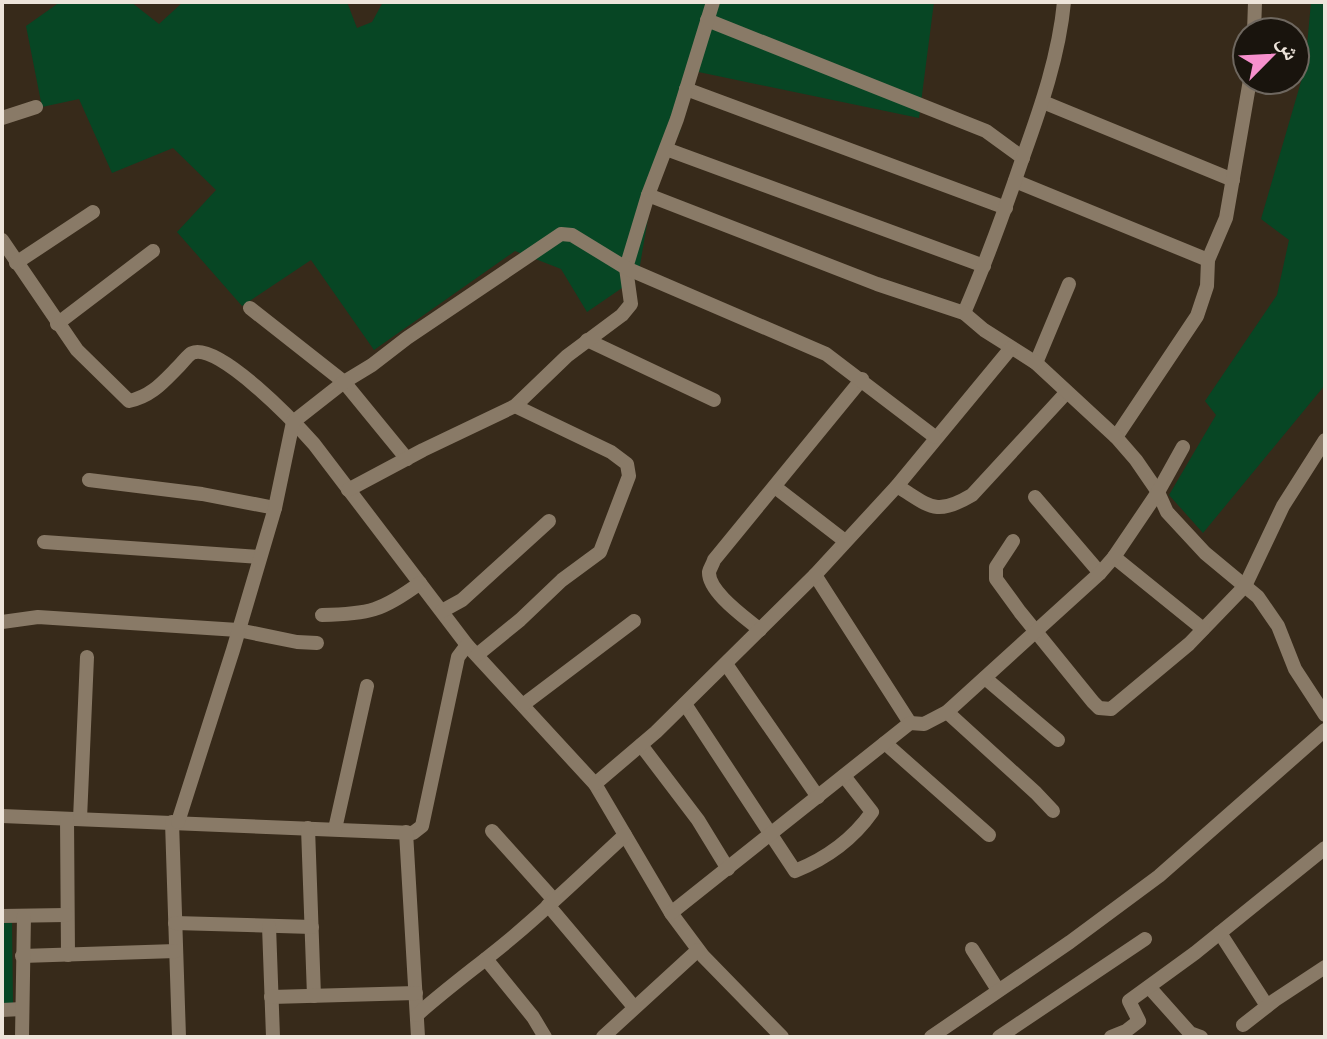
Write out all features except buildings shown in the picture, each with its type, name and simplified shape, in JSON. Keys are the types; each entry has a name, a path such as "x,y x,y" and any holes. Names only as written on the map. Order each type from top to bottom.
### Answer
{"street":[{"path":"348,490 515,406 631,304 626,268 713,2"},
{"path":"964,313 1006,208 1043,102 1064,2"},
{"path":"707,20 986,131 1023,158"},
{"path":"686,89 1006,208"},
{"path":"1116,437 1197,316 1207,286 1208,260 1226,218 1247,96"},
{"path":"1043,102 1233,180"},
{"path":"2,118 36,107"},
{"path":"666,149 984,266"},
{"path":"1015,181 1208,260"},
{"path":"648,195 877,284 964,313 1036,363 1116,437 1158,492 1167,512 1205,553 1258,597 1278,626 1295,669 1325,715"},
{"path":"16,263 93,212"},
{"path":"179,1037 175,822 275,508 293,422 344,382 561,234 572,235 626,268 826,354 935,437"},
{"path":"2,240 77,350 129,401 144,398 192,353 203,352 219,358 293,422 314,444 472,650 595,784 671,913 698,950 782,1037"},
{"path":"57,324 153,251"},
{"path":"1036,363 1069,284"},
{"path":"250,308 344,382 407,459"},
{"path":"587,340 714,400"},
{"path":"595,784 685,704 815,575 897,486 1011,348"},
{"path":"760,630 712,585 709,572 714,560 862,379"},
{"path":"897,486 934,509 954,506 972,495 1066,393"},
{"path":"2,816 413,833 422,826 458,657 520,620 562,580 600,552 629,476 627,464 611,452 515,406"},
{"path":"1013,541 996,567 996,579 1099,708 1111,709 1203,629 1245,586 1283,506 1325,440"},
{"path":"671,913 910,723 924,724 947,712 1036,632 1114,557 1158,492 1183,447"},
{"path":"89,480 202,494 275,508"},
{"path":"775,487 845,541"},
{"path":"1035,497 1100,573"},
{"path":"442,611 462,600 549,521"},
{"path":"44,542 260,557"},
{"path":"1114,557 1203,629"},
{"path":"815,575 910,723"},
{"path":"322,615 372,612 391,604 420,583"},
{"path":"2,622 38,617 238,630 317,643"},
{"path":"524,704 634,621"},
{"path":"68,955 66,915 87,657"},
{"path":"726,664 818,797"},
{"path":"985,678 1058,740"},
{"path":"1311,696 1325,685"},
{"path":"335,829 367,686"},
{"path":"685,704 795,871 827,855 862,826 872,812 844,776"},
{"path":"947,712 1053,811"},
{"path":"931,1037 1159,876 1325,730"},
{"path":"885,743 989,835"},
{"path":"641,745 698,820 728,869"},
{"path":"308,828 314,996"},
{"path":"492,831 634,1007"},
{"path":"406,832 418,1037"},
{"path":"417,1015 551,903 625,835"},
{"path":"1111,1037 1139,1021 1129,1001 1325,848"},
{"path":"2,916 66,915"},
{"path":"22,1037 24,916"},
{"path":"175,923 312,927"},
{"path":"269,926 273,1037"},
{"path":"1220,933 1267,1006"},
{"path":"999,1037 1145,939"},
{"path":"972,949 998,990"},
{"path":"603,1037 698,950"},
{"path":"22,956 176,951"},
{"path":"486,959 545,1037"},
{"path":"1243,1025 1267,1006 1323,973"},
{"path":"1149,987 1190,1033 1201,1037"},
{"path":"271,997 416,993"},
{"path":"2,1010 22,1009"}],"green space":[{"path":"60,2 131,2 159,24 183,2 347,2 357,28 372,22 383,2 934,2 919,118 689,70 680,132 658,159 638,277 587,312 561,269 515,251 374,350 311,260 242,306 177,232 216,190 173,148 112,173 79,99 42,107 26,26"},
{"path":"1311,2 1325,2 1325,385 1203,533 1169,495 1216,415 1205,401 1277,295 1289,240 1261,219 1297,96 1311,96"},
{"path":"2,923 12,923 13,1004 2,1004"}]}
